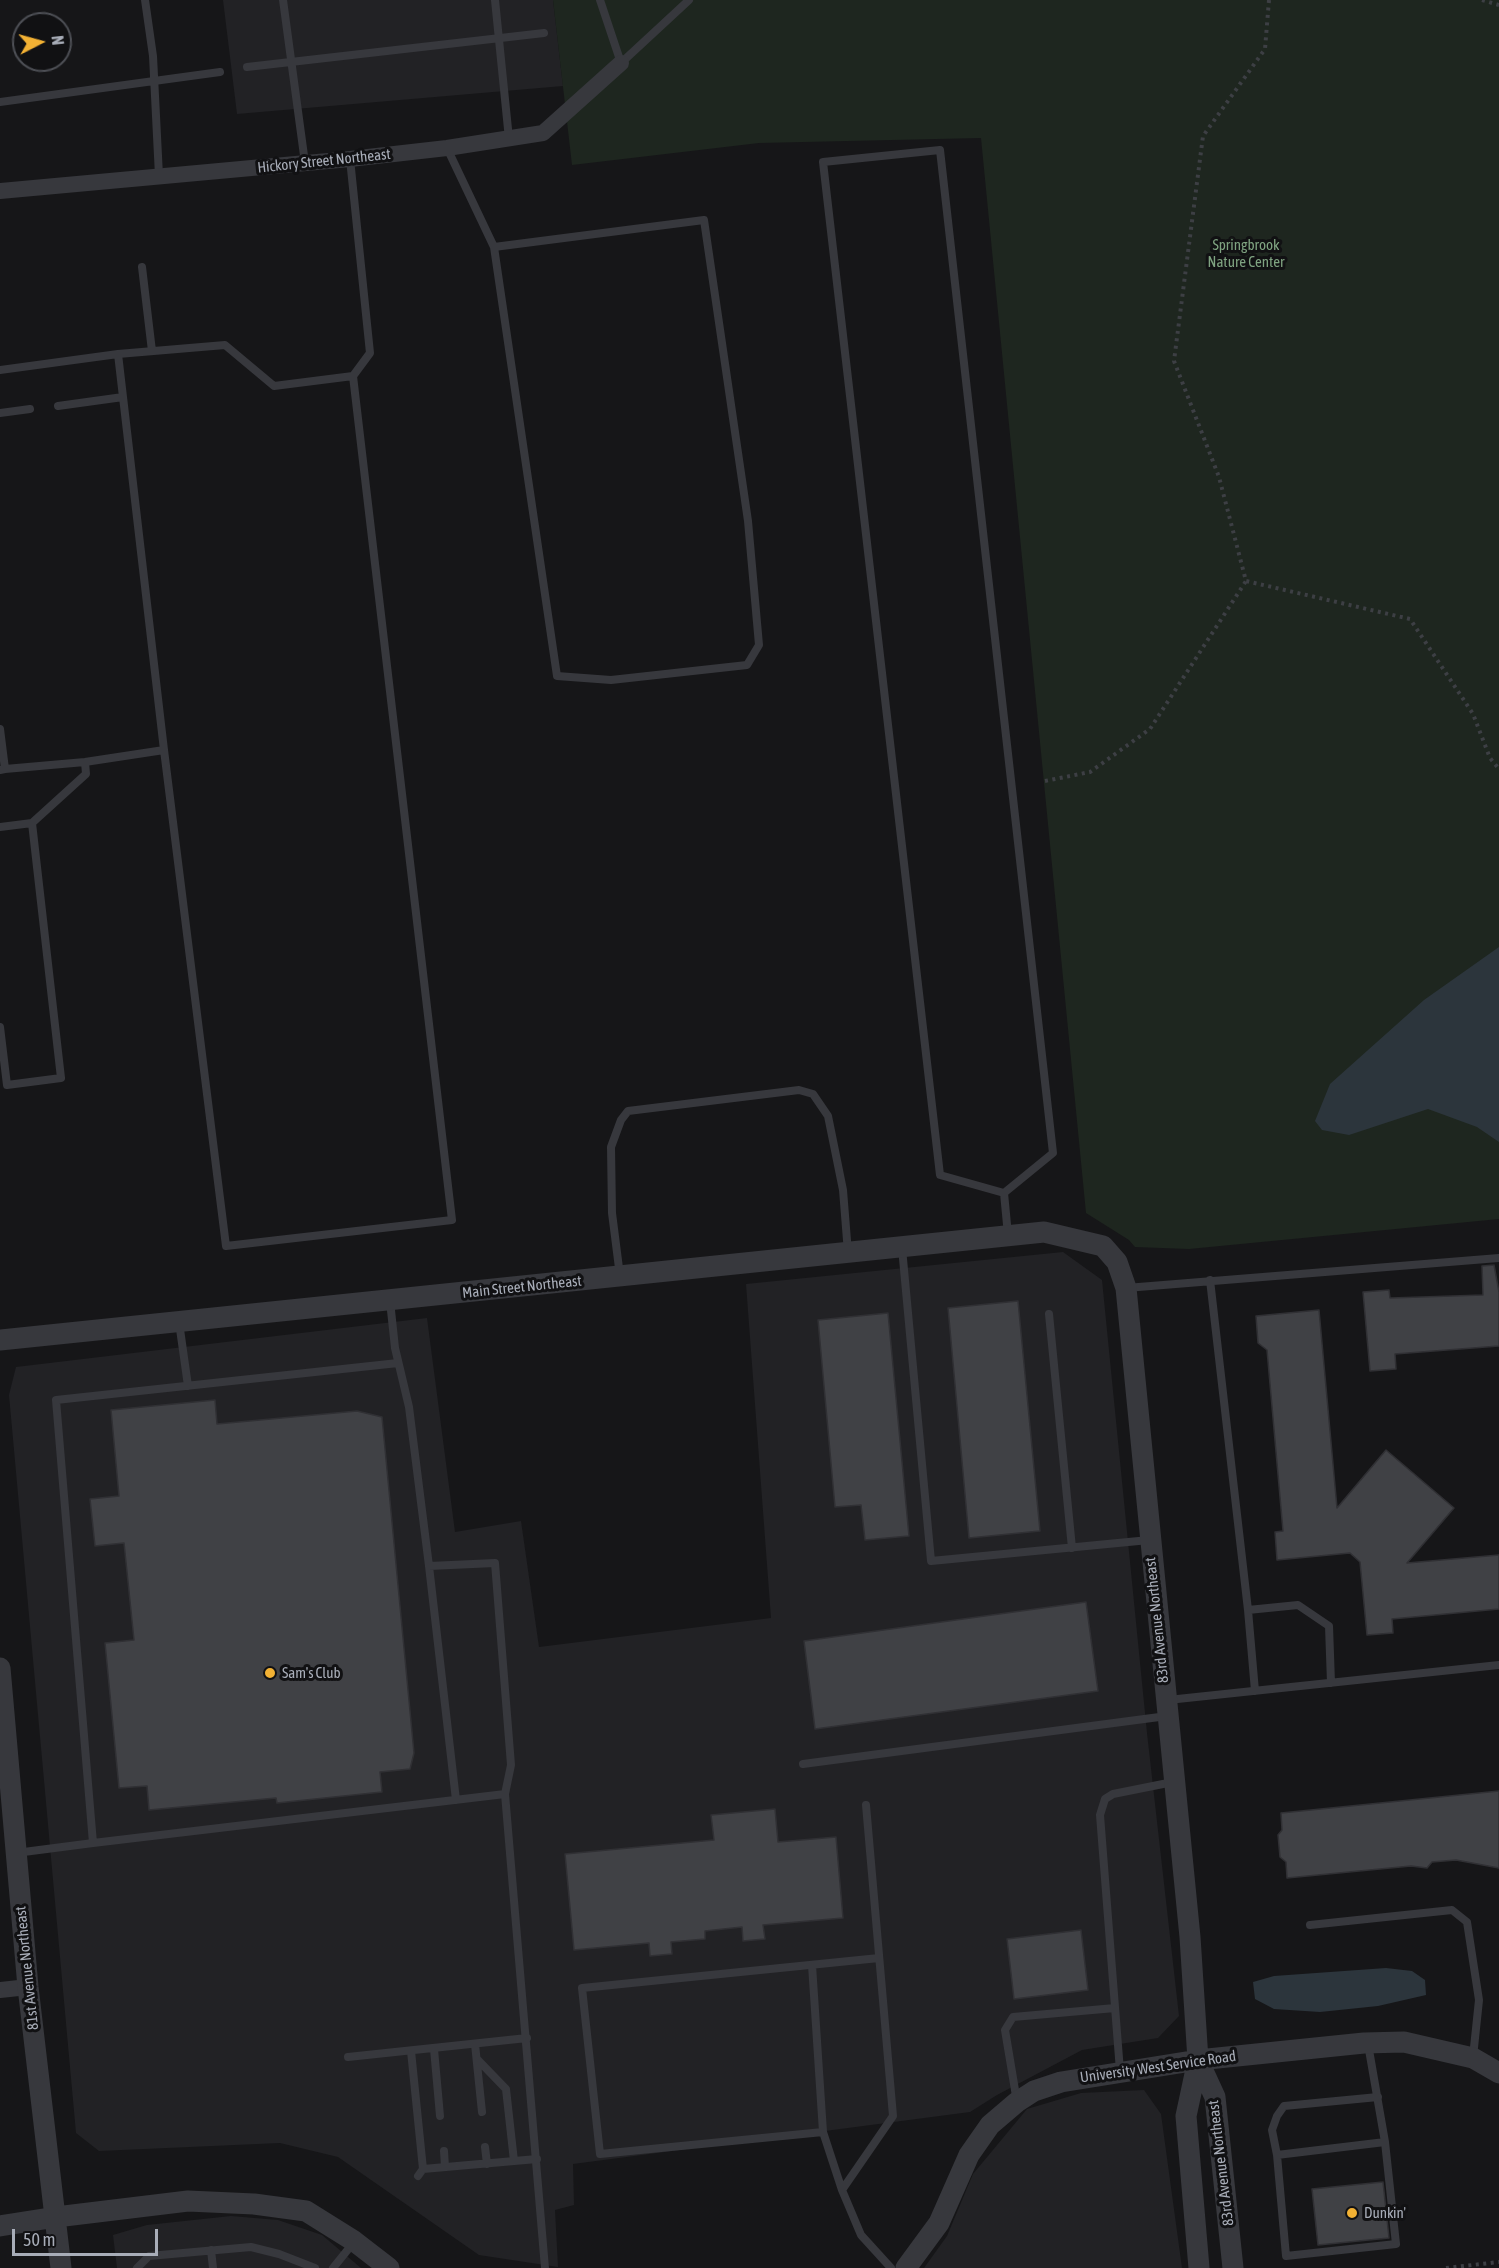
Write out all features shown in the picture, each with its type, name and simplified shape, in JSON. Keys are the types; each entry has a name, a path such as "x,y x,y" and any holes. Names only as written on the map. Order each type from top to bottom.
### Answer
{"street":[{"name":"Hickory Street Northeast","path":"0,191 350,159 447,148 543,133 621,63"},
{"name":"Main Street Northeast","path":"0,1340 1044,1232"},
{"name":"83rd Avenue Northeast","path":"1044,1232 1103,1246 1117,1262 1126,1288 1149,1540 1190,1937 1198,2060 1186,2116 1199,2268"},
{"name":"81st Avenue Northeast","path":"0,1668 5,1787 16,1853 28,1987 60,2268"},
{"path":"0,1990 28,1987"},
{"name":"University West Service Road","path":"906,2268 939,2223 969,2155 990,2125 1034,2091 1061,2082 1198,2060 1368,2043 1404,2042 1473,2058 1499,2073"},
{"name":"83rd Avenue Northeast","path":"1198,2060 1215,2097 1233,2268"},
{"path":"0,2226 188,2201 254,2205 306,2211 354,2241 389,2268"}],"lane":[{"path":"145,0 154,83 159,176"},
{"path":"283,0 305,163"},
{"path":"495,0 509,139"},
{"path":"600,0 621,63 689,0"},
{"path":"248,67 544,33"},
{"path":"0,102 154,83 220,72"},
{"path":"447,148 494,247 557,676 611,680 747,665 759,645 748,521 704,220 494,247"},
{"path":"940,150 1053,1153 1004,1193 940,1175 823,162 940,150"},
{"path":"118,354 164,750 226,1246 452,1220 353,376 370,353 350,159"},
{"path":"142,267 152,351"},
{"path":"0,370 118,354 225,345 274,386 353,376"},
{"path":"58,406 123,397"},
{"path":"0,413 30,409"},
{"path":"0,729 2,770 85,762 164,750"},
{"path":"0,827 32,822 86,774 85,762"},
{"path":"0,1027 8,1085 61,1078 32,822"},
{"path":"620,1277 612,1213 611,1147 621,1120 628,1111 799,1090 813,1094 828,1116 843,1190 848,1253"},
{"path":"1004,1193 1008,1236"},
{"path":"902,1247 931,1561 1149,1540"},
{"path":"1126,1288 1499,1258"},
{"path":"1210,1280 1248,1610 1255,1691"},
{"path":"390,1301 398,1363 410,1407 456,1800"},
{"path":"1049,1314 1072,1548"},
{"path":"179,1322 188,1386"},
{"path":"93,1843 57,1400 398,1363"},
{"path":"429,1566 495,1563 511,1765 505,1794 545,2268"},
{"path":"1248,1610 1298,1605 1329,1626 1331,1683"},
{"path":"802,1764 1166,1708 1255,1691 1499,1665"},
{"path":"1120,2071 1100,1815 1105,1800 1113,1794 1174,1782"},
{"path":"16,1853 505,1794"},
{"path":"842,2190 893,2116 866,1805"},
{"path":"1310,1925 1452,1910 1467,1922 1479,2000 1473,2058"},
{"path":"823,2132 600,2154 582,1988 879,1958"},
{"path":"812,1965 823,2132 842,2190 861,2235 891,2268"},
{"path":"1017,2102 1005,2030 1013,2017 1115,2008"},
{"path":"348,2057 527,2038"},
{"path":"1368,2043 1378,2097 1385,2142 1396,2244 1286,2256 1277,2155 1272,2130 1277,2116 1284,2106 1378,2097"},
{"path":"475,2044 482,2112"},
{"path":"434,2049 440,2115"},
{"path":"411,2051 420,2173 446,2167 537,2159"},
{"path":"477,2059 506,2090 514,2161"},
{"path":"1277,2155 1385,2142"},
{"path":"485,2147 487,2164"},
{"path":"444,2151 446,2167"},
{"path":"333,2268 354,2241"},
{"path":"137,2268 149,2256 251,2247 279,2254 315,2268"},
{"path":"211,2250 213,2268"}],"path":[{"path":"1045,781 1090,772 1150,729 1246,580 1219,477 1174,361 1203,136 1264,49 1269,0"},
{"path":"1482,0 1499,5"},
{"path":"1246,580 1410,619 1473,714 1490,758 1499,769"},
{"path":"1446,2268 1499,2262"}],"shaded area":[{"path":"223,0 553,0 563,86 237,114"},
{"path":"1499,947 1499,1142 1477,1127 1428,1109 1349,1135 1322,1130 1315,1121 1330,1084 1424,1000"},
{"path":"1063,1252 1102,1280 1147,1733 1179,2016 1158,2038 1082,2050 970,2112 573,2164 574,2205 555,2210 558,2267 479,2255 338,2157 280,2143 99,2151 76,2133 9,1395 16,1367 427,1318 455,1532 521,1521 539,1647 771,1618 746,1284"},
{"path":"1386,1968 1412,1971 1425,1980 1426,1995 1378,2006 1320,2012 1274,2009 1255,1999 1253,1982 1274,1976"},
{"path":"1144,2090 1161,2114 1182,2268 924,2268 947,2236 973,2174 1027,2109 1081,2093"},
{"path":"231,2216 278,2220 322,2235 361,2268 117,2268 113,2235 147,2225"}],"green space":[{"name":"Springbrook Nature Center","path":"553,0 1499,0 1499,1219 1189,1249 1135,1247 1129,1240 1086,1213 981,138 759,143 572,165"}],"building":[{"path":"1494,1265 1499,1292 1499,1346 1395,1354 1396,1369 1370,1371 1363,1292 1389,1290 1390,1298 1483,1295 1482,1266"},
{"path":"1018,1301 1040,1531 969,1538 948,1308"},
{"path":"1319,1310 1337,1508 1386,1450 1454,1508 1407,1563 1499,1555 1499,1609 1392,1619 1393,1633 1367,1635 1360,1562 1350,1553 1277,1560 1275,1532 1283,1531 1267,1350 1258,1343 1256,1316"},
{"path":"888,1313 909,1536 865,1540 861,1505 835,1507 818,1320"},
{"path":"215,1400 217,1424 357,1411 382,1417 414,1753 410,1769 380,1772 382,1792 277,1803 276,1798 149,1810 147,1786 119,1788 105,1643 134,1640 124,1543 95,1546 90,1499 119,1496 111,1410"},
{"path":"1086,1602 1098,1691 815,1729 804,1641"},
{"path":"1499,1791 1499,1868 1456,1860 1432,1862 1427,1868 1411,1866 1287,1878 1286,1862 1280,1857 1278,1835 1282,1830 1281,1813"},
{"path":"775,1809 778,1842 836,1837 843,1918 763,1925 765,1939 743,1941 742,1927 705,1931 705,1939 671,1942 672,1954 650,1956 649,1943 574,1950 565,1854 714,1840 711,1815"},
{"path":"1081,1930 1088,1990 1014,1999 1007,1939"},
{"name":"Dunkin'","path":"1383,2182 1389,2238 1318,2245 1312,2189"}],"place":[{"name":"Sam's Club","path":"270,1673"},
{"name":"Dunkin'","path":"1352,2213"}]}
